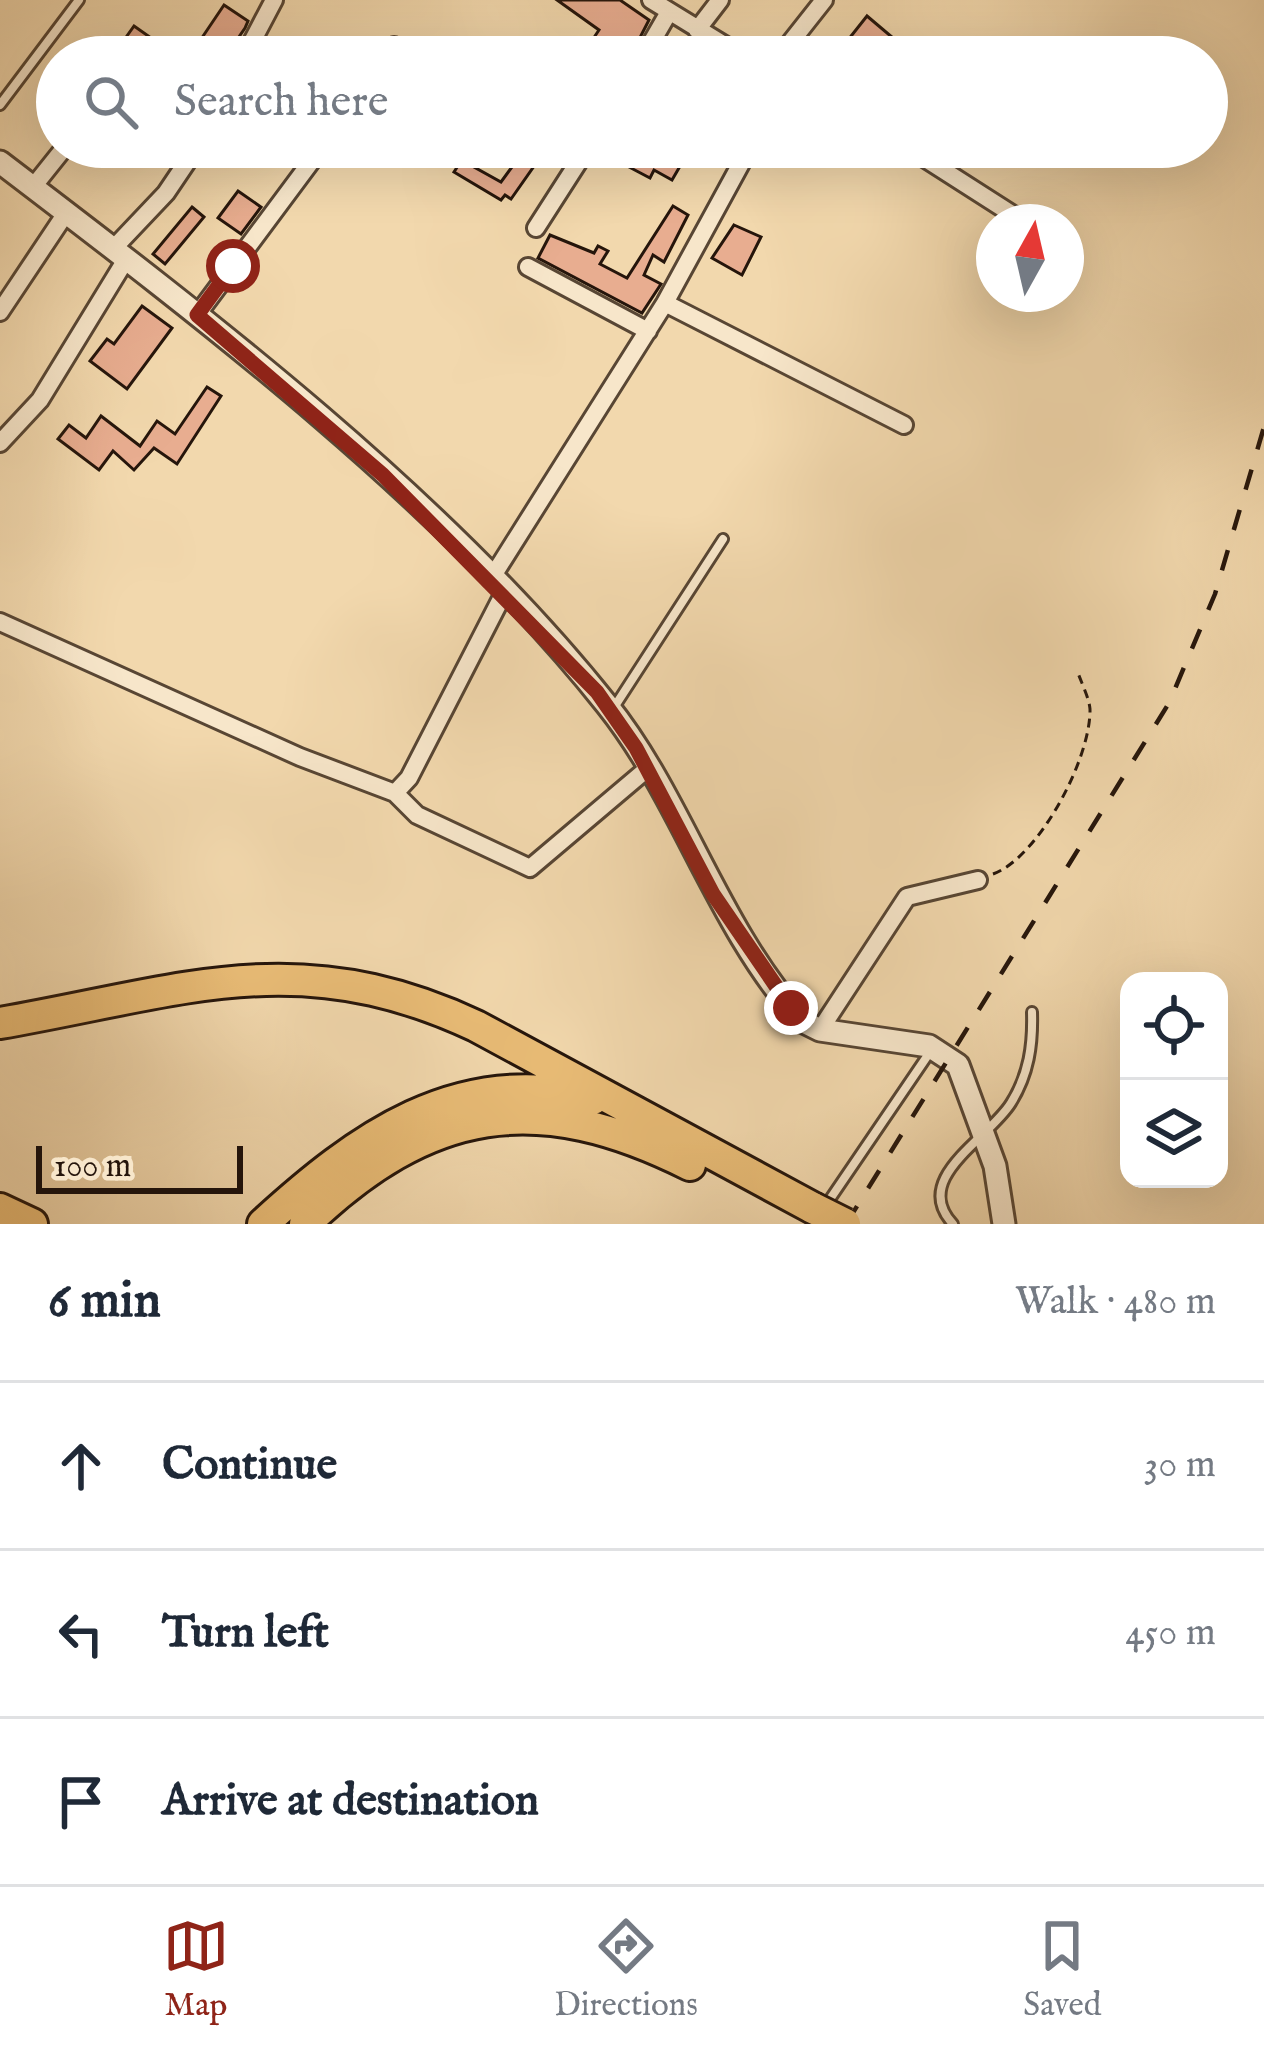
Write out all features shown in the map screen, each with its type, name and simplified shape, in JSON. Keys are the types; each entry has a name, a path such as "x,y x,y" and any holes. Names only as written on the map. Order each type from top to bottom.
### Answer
{"highway":[{"path":"0,1023 217,980 351,985 444,1011 676,1136 810,1220"},
{"path":"263,1224 379,1130 424,1108 476,1094 532,1090 579,1096 676,1136"},
{"path":"305,1224 394,1151 467,1123 518,1116 574,1121 624,1135 810,1220 845,1224"},
{"path":"0,1209 32,1224"}],"street":[{"path":"255,36 274,0"},
{"path":"651,0 708,36"},
{"path":"698,30 719,0"},
{"path":"796,36 824,0"},
{"path":"655,36 669,12"},
{"path":"0,162 197,315 357,451 497,586 612,710 735,928 791,1008 820,1030 932,1048 958,1065 986,1137 1004,1224"},
{"path":"33,187 48,168"},
{"path":"0,443 40,400 119,256 183,168"},
{"path":"197,315 306,168"},
{"path":"536,228 575,168"},
{"path":"394,793 409,778 497,586 738,168"},
{"path":"940,168 996,204"},
{"path":"0,312 65,213"},
{"path":"528,267 648,331"},
{"path":"664,303 904,424"},
{"path":"0,622 322,766 394,793 417,815 530,868 647,769"},
{"path":"820,1030 907,896 978,880"}],"lane":[{"path":"52,36 79,0"},
{"path":"0,105 36,57"},
{"path":"612,710 723,539"},
{"path":"953,1224 941,1208 938,1188 956,1159 986,1137 1011,1102 1028,1067 1032,1012"},
{"path":"810,1220 932,1048"}],"path":[{"path":"978,880 1013,867 1056,808 1086,735 1090,706 1078,673"}],"building":[{"path":"557,0 620,0 649,20 641,36 595,36 599,30"},
{"path":"224,5 248,21 239,36 203,36"},
{"path":"867,16 891,36 851,36"},
{"path":"134,26 148,36 127,36"},
{"path":"476,168 501,182 511,168 533,168 511,199 505,195 501,200 454,172"},
{"path":"631,168 679,168 672,180 654,170 650,178"},
{"path":"238,191 261,207 241,234 218,218"},
{"path":"673,206 688,215 664,262 653,255 644,275 661,284 642,313 538,258 550,235 594,253 598,246 608,251 600,264 627,278"},
{"path":"192,207 204,217 165,264 153,254"},
{"path":"734,225 761,237 742,275 712,258"},
{"path":"142,306 172,328 127,389 90,361 107,339 114,344"},
{"path":"207,387 221,396 177,464 154,448 134,470 113,451 99,470 58,439 69,425 86,438 101,416 140,446 157,421 175,434"}],"railway":[{"path":"846,1224 1169,703 1215,594 1264,427"}],"route":[{"path":"233,266 197,315 383,475 597,692 636,748 713,894 791,1008"}]}
